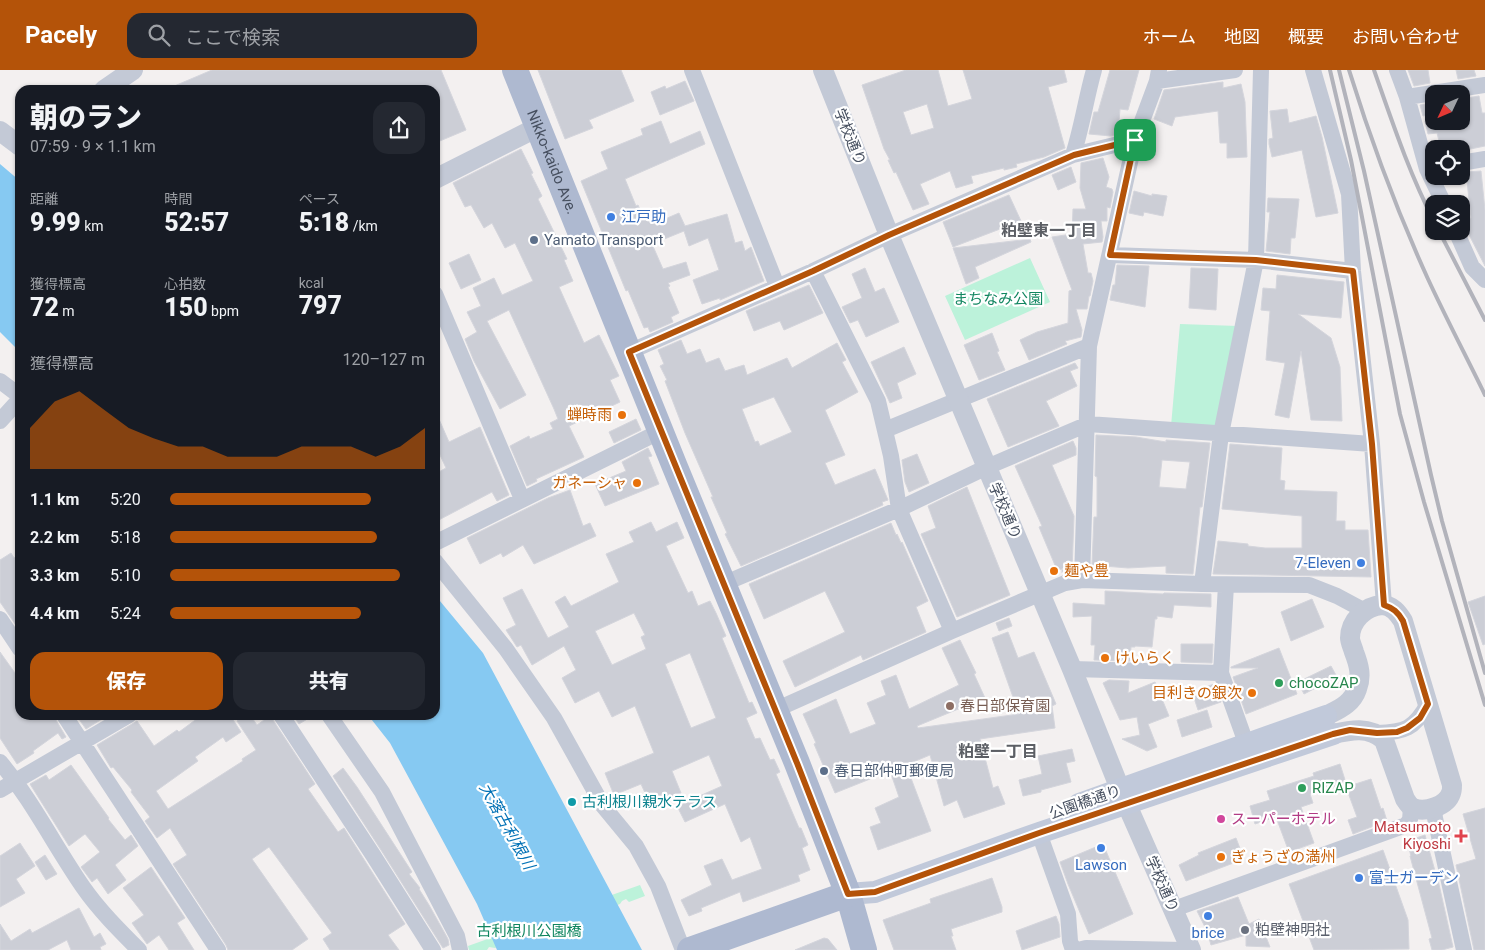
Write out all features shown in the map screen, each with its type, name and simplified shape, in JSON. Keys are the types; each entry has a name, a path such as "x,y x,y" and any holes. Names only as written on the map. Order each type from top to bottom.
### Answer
{"main road":[{"name":"Nikko-kaido Ave.","path":"514,70 775,710 848,894 864,950"},
{"name":"公園橋通り","path":"690,950 848,894 875,892 1039,833 1246,744 1330,725"},
{"name":"公園橋通り","path":"848,894 869,878 1124,796 1330,725"}],"street":[{"path":"111,85 133,70"},
{"path":"692,70 778,286"},
{"name":"学校通り","path":"823,70 889,235 1124,796 1191,950"},
{"path":"1074,155 1094,70"},
{"path":"1082,580 1089,346 1135,140 1158,76 1235,70"},
{"path":"1202,584 1221,434 1256,260 1261,70"},
{"path":"1312,70 1349,194 1353,271 1372,444 1374,608"},
{"path":"1397,70 1425,150"},
{"path":"1407,97 1485,84"},
{"path":"440,176 538,127"},
{"path":"0,131 15,142"},
{"path":"629,352 813,271 889,235 1074,155 1135,140"},
{"path":"1470,162 1485,159"},
{"path":"1460,240 1472,267 1485,280"},
{"path":"1110,255 1256,260 1353,271"},
{"path":"813,271 878,401 891,456 899,509 952,631"},
{"path":"440,306 522,499"},
{"path":"885,430 1089,346"},
{"path":"0,381 15,394"},
{"path":"0,421 15,404"},
{"path":"724,584 899,509 987,467 1088,424 1372,444"},
{"path":"440,540 661,431"},
{"path":"440,567 506,649 554,718 603,806 636,846 658,886 683,950"},
{"path":"775,710 1065,583 1082,580 1226,585 1309,585 1374,608 1393,608 1399,614 1403,621 1452,785 1451,794 1444,802 1434,808 1421,810 1411,807 1405,799 1384,740 1377,733"},
{"path":"1226,585 1221,673 1246,744"},
{"path":"1374,608 1357,618 1351,629 1350,639 1359,666 1360,680 1357,692 1330,725 1350,730 1377,733 1397,732 1407,728 1420,718 1428,704"},
{"path":"0,619 15,642"},
{"path":"1072,669 1221,673"},
{"path":"67,720 218,950"},
{"path":"0,790 120,720"},
{"path":"284,720 433,950"},
{"path":"332,720 382,792 457,936 460,950"},
{"path":"0,762 16,781 84,888 138,950"},
{"path":"1174,909 1406,825 1410,820 1411,807"},
{"path":"1434,808 1464,950"},
{"path":"1039,833 1068,914 1070,941 1073,950"},
{"path":"1078,950 1086,948 1183,950"}],"green space":[{"name":"まちなみ公園","path":"1030,258 1050,302 965,340 945,296"},
{"path":"1180,324 1238,326 1219,431 1171,426"},
{"name":"古利根川公園橋","path":"640,885 645,896 629,902 626,899 620,904 495,948 469,950 468,946"}],"water":[{"path":"0,164 15,177 15,347 0,332"},
{"name":"大落古利根川","path":"440,601 483,653 642,950 497,950 477,904 390,743 372,720 440,720"}],"building":[{"path":"212,70 441,70 466,130 440,141 440,85 177,85"},
{"path":"538,70 621,70 634,101 589,120 593,128 565,139"},
{"path":"906,70 938,70 948,106 972,99 963,70 1064,70 1067,82 1048,87 1065,148 1044,157 1016,164 1017,167 1004,170 1004,168 971,176 973,183 956,188 950,171 920,184 929,204 913,210 896,172 894,173 888,160 890,160 884,149 862,85","holes":["927,104 934,128 911,135 903,112"]},
{"path":"1110,70 1139,70 1128,110 1120,109 1118,134 1111,136 1089,134 1094,112 1098,112"},
{"path":"1408,70 1428,70 1430,83 1414,86"},
{"path":"1456,70 1474,70 1476,76 1458,79"},
{"path":"685,81 694,101 660,115 651,92 665,86 666,89"},
{"path":"1223,82 1223,88 1241,84 1245,102 1247,157 1227,158 1227,143 1220,143 1218,111 1175,117 1172,126 1154,119 1164,90"},
{"path":"1479,96 1482,113 1485,113 1485,146 1470,149 1470,140 1439,140 1437,133 1428,134 1427,130 1470,130 1470,98"},
{"path":"1425,104 1425,116 1423,116 1420,105"},
{"path":"1287,109 1289,123 1316,116 1338,213 1316,217 1302,150 1272,157 1269,144 1269,139 1273,138 1270,111"},
{"path":"661,121 670,144 700,131 705,144 625,179 636,206 638,205 643,216 661,208 665,219 679,213 685,226 727,214 735,243 742,241 745,251 751,247 764,281 720,300 720,298 702,304 693,280 719,270 708,238 689,246 684,231 652,244 663,269 686,262 690,275 668,283 679,313 671,317 673,322 650,332 648,327 644,328 628,290 626,291 581,181 608,169 601,152 643,135 641,129"},
{"path":"521,149 542,196 538,199 567,259 564,260 573,281 559,287 584,343 599,335 619,376 610,380 620,402 569,426 584,457 536,479 537,481 527,486 510,446 529,436 530,439 553,429 550,423 558,419 554,409 509,310 487,321 526,395 500,409 474,361 465,339 477,332 467,312 481,306 473,288 494,278 502,295 533,281 515,243 505,248 492,223 484,228 471,205 465,207 453,183"},
{"path":"1103,158 1109,177 1106,187 1112,189 1113,192 1110,208 1107,207 1107,221 1101,221 1102,242 1083,244 1088,273 1091,273 1093,281 1087,309 1076,309 1082,330 1081,337 1065,341 1067,344 1029,360 1020,340 1037,332 1068,323 1069,291 1072,290 1052,237 1072,234 1073,209 1086,209 1080,188 1081,163"},
{"path":"1071,167 1076,182 1058,190 1052,175"},
{"path":"1481,171 1485,210 1485,266 1470,237 1470,195 1467,185 1470,185 1470,172"},
{"path":"1134,191 1152,196 1152,194 1167,196 1163,216 1144,212 1143,216 1129,213"},
{"path":"1009,195 1021,221 953,247 943,222"},
{"path":"1268,198 1299,199 1295,238 1291,238 1290,254 1266,251 1270,212 1267,212"},
{"path":"1030,239 1031,242 975,267 979,278 966,284 953,248"},
{"path":"469,254 481,280 461,289 449,263"},
{"path":"1117,265 1149,266 1145,307 1110,300 1113,285 1115,285"},
{"path":"865,268 875,292 884,288 899,322 866,337 858,320 850,323 842,307 862,298 852,274"},
{"path":"1191,268 1218,269 1216,310 1189,308"},
{"path":"1277,275 1344,282 1341,318 1298,314 1331,338 1340,367 1342,421 1311,420 1301,351 1289,418 1275,415 1285,363 1266,360 1270,311 1261,310 1263,288 1276,289"},
{"path":"809,285 823,313 784,330 780,321 754,331 746,311"},
{"path":"992,333 999,351 997,352 1005,370 979,380 964,345"},
{"path":"681,340 687,354 700,349 706,363 719,358 725,371 744,365 747,375 787,358 792,368 837,343 846,360 842,362 858,392 825,410 845,455 825,463 835,485 875,469 888,500 882,502 883,505 741,566 725,534 727,533 711,497 713,497 665,381 667,380 660,366 664,364 658,350","holes":["774,397 792,432 760,446 758,441 755,442 742,409"]},
{"path":"904,347 916,374 897,383 902,398 890,403 871,362"},
{"path":"1075,363 1078,368 1070,371 1077,386 1046,401 1059,426 1008,447 987,399"},
{"path":"636,419 641,430 614,443 609,432"},
{"path":"440,421 449,442 480,427 509,495 497,501 492,492 440,519 440,471 446,468 440,455"},
{"path":"1096,435 1136,437 1166,442 1166,440 1210,443 1202,507 1200,507 1193,574 1166,573 1166,566 1128,568 1092,565 1094,517 1097,517 1097,477 1095,476","holes":["1162,460 1190,462 1186,489 1159,487"]},
{"path":"1073,441 1076,455 1052,465 1074,516 1072,571 1062,573 1062,569 1057,570 1039,527 1042,526 1015,466"},
{"path":"1230,444 1282,448 1280,480 1285,481 1284,490 1337,492 1336,521 1345,521 1345,530 1368,530 1371,577 1213,574 1218,541 1265,548 1302,548 1302,516 1222,509"},
{"path":"648,448 652,456 648,457 659,484 605,506 595,484 626,471 622,462"},
{"path":"917,454 929,483 909,492 905,482 902,460"},
{"path":"967,487 1010,595 957,617 921,534 936,528 928,506"},
{"path":"570,490 583,526 590,523 596,536 534,564 523,545 503,557 501,553 480,564 467,538 548,498"},
{"path":"651,522 656,532 677,522 684,538 666,546 688,593 692,591 698,606 710,601 716,613 726,636 722,638 749,703 752,702 757,713 746,718 755,739 760,738 770,760 774,759 780,772 776,774 808,845 802,848 810,870 798,875 800,881 743,902 740,892 701,908 702,911 689,916 681,900 712,885 704,866 722,859 732,880 762,869 750,837 741,842 725,804 685,822 677,806 722,786 709,755 672,771 681,793 651,806 641,784 614,795 605,773 654,753 635,706 612,717 599,691 575,703 562,678 576,670 564,646 532,665 521,645 517,647 506,630 516,625 503,598 522,589 548,638 569,627 555,602 565,596 571,606 619,582 606,554 634,542 629,532","holes":["634,613 645,635 641,637 646,649 612,665 595,631","690,653 716,718 691,728 665,664"]},
{"path":"891,523 896,535 902,542 928,601 916,607 926,632 863,660 861,655 795,687 783,661 845,632 825,591 764,619 749,584"},
{"path":"11,553 15,557 15,624 0,602 0,560"},
{"path":"1105,591 1211,594 1211,607 1174,605 1172,618 1157,616 1157,619 1155,619 1152,647 1131,647 1130,661 1094,660 1095,645 1091,645 1092,616 1073,617 1073,603 1105,605"},
{"path":"1485,596 1485,644 1483,645 1468,602"},
{"path":"1312,599 1324,627 1291,641 1281,612"},
{"path":"1009,618 1012,626 999,631 996,623"},
{"path":"1008,632 1018,658 1034,652 1056,704 1052,706 1055,728 980,739 993,788 998,786 1005,804 964,818 957,800 944,806 930,755 906,765 931,831 878,850 870,827 881,823 875,808 899,797 890,771 835,793 803,714 836,699 850,734 876,724 867,703 886,695 881,681 896,675 909,709 959,685 942,648 960,640 976,673 974,674 985,698 917,726 918,728 1019,714 992,638"},
{"path":"1181,644 1213,644 1212,663 1181,662"},
{"path":"1279,648 1297,694 1246,714 1233,677 1258,668 1231,667"},
{"path":"0,652 15,673 15,720 56,720 66,737 62,739 58,733 17,764 0,738"},
{"path":"1331,666 1337,677 1304,694 1298,682"},
{"path":"1109,680 1129,681 1128,693 1155,682 1169,716 1148,724 1157,747 1147,751 1122,739 1140,735 1137,717 1120,720 1103,683"},
{"path":"1214,684 1221,702 1198,710 1192,692"},
{"path":"1207,710 1212,727 1182,737 1177,720"},
{"path":"80,720 100,720 86,729"},
{"path":"195,720 233,720 241,732 226,742 223,737 195,757 198,761 156,791 168,809 243,761 242,759 256,750 237,721 254,720 257,725 264,720 273,720 315,784 308,789 338,832 344,828 405,924 388,935 399,950 330,950 323,939 332,933 269,847 252,859 308,939 292,950 228,950 173,864 187,855 170,828 157,838 145,821 150,817 131,792 132,790 113,767 111,768 97,745 137,721 154,746 177,730 179,732"},
{"path":"296,720 306,720 299,724"},
{"path":"1072,749 1075,761 1066,763 1071,782 1023,796 1019,780 1042,774 1038,756"},
{"path":"1340,764 1346,783 1310,794 1313,803 1301,807 1314,843 1289,852 1276,817 1255,824 1250,806 1270,800 1267,791 1314,776 1313,773"},
{"path":"71,765 108,819 125,840 131,835 138,846 115,865 126,880 108,894 97,878 92,882 81,867 100,852 85,834 69,846 30,784 46,775 49,780"},
{"path":"343,768 412,872 409,874 420,888 448,939 449,945 443,948 333,776"},
{"path":"1371,779 1387,821 1353,834 1348,820 1357,817 1346,787"},
{"path":"1485,808 1485,950 1474,950 1456,865 1476,859 1463,814"},
{"path":"1425,835 1436,871 1453,947 1442,950 1432,950 1429,939 1432,938 1407,841"},
{"path":"1236,838 1244,859 1186,881 1179,865 1199,855 1198,853"},
{"path":"20,843 35,866 16,879 25,893 0,907 0,856"},
{"path":"1103,844 1133,914 1089,934 1060,862"},
{"path":"1383,850 1408,920 1409,949 1314,950 1289,884"},
{"path":"45,855 57,874 46,880 35,862"},
{"path":"151,867 185,918 177,923 194,950 169,950 159,935 147,944 132,923 144,915 123,888"},
{"path":"992,878 1002,912 951,929 953,936 951,936 956,950 894,950 883,920 931,903 930,899"},
{"path":"1238,897 1249,924 1259,919 1270,947 1246,946 1246,935 1211,945 1207,931 1197,911"},
{"path":"79,908 94,937 100,933 106,944 100,947 101,950 71,950 67,940 48,950 0,950 0,924 11,941 30,929 32,933"},
{"path":"1056,916 1060,937 1022,950 1016,931"},
{"path":"525,923 530,925 532,930 530,935 525,937 520,935 518,930 520,925"},
{"path":"824,938 828,939 837,950 795,950"}],"railway":[{"path":"1330,70 1351,160 1400,414 1424,502 1485,705"},
{"path":"1339,70 1364,171 1442,521 1485,673"},
{"path":"1349,70 1395,202 1435,294 1485,395"},
{"path":"1374,70 1394,128 1425,203"},
{"path":"1444,240 1485,320"}],"place":[{"name":"江戸助","path":"611,217"},
{"name":"Yamato Transport","path":"534,240"},
{"name":"蝉時雨","path":"622,415"},
{"name":"ガネーシャ","path":"637,483"},
{"name":"7-Eleven","path":"1361,563"},
{"name":"麺や豊","path":"1054,571"},
{"name":"けいらく","path":"1105,658"},
{"name":"chocoZAP","path":"1279,683"},
{"name":"目利きの銀次","path":"1252,693"},
{"name":"春日部保育園","path":"950,706"},
{"name":"春日部仲町郵便局","path":"824,771"},
{"name":"RIZAP","path":"1302,788"},
{"name":"古利根川親水テラス","path":"572,802"},
{"name":"スーパーホテル","path":"1221,819"},
{"name":"Matsumoto Kiyoshi","path":"1461,836"},
{"name":"Lawson","path":"1101,848"},
{"name":"ぎょうざの満州","path":"1221,857"},
{"name":"富士ガーデン","path":"1359,878"},
{"name":"brice","path":"1208,916"},
{"name":"粕壁神明社","path":"1245,930"}],"district":[{"name":"粕壁東一丁目","path":"1049,230"},
{"name":"粕壁一丁目","path":"998,751"}],"route":[{"path":"1135,140 1110,255 1256,260 1353,271 1372,444 1384,605 1393,608 1403,621 1428,704 1420,718 1407,728 1397,732 1377,733 1364,730 1350,730 1333,734 1039,833 875,892 848,894 797,763 629,352 813,271 889,235 1074,155 1135,140"}]}
